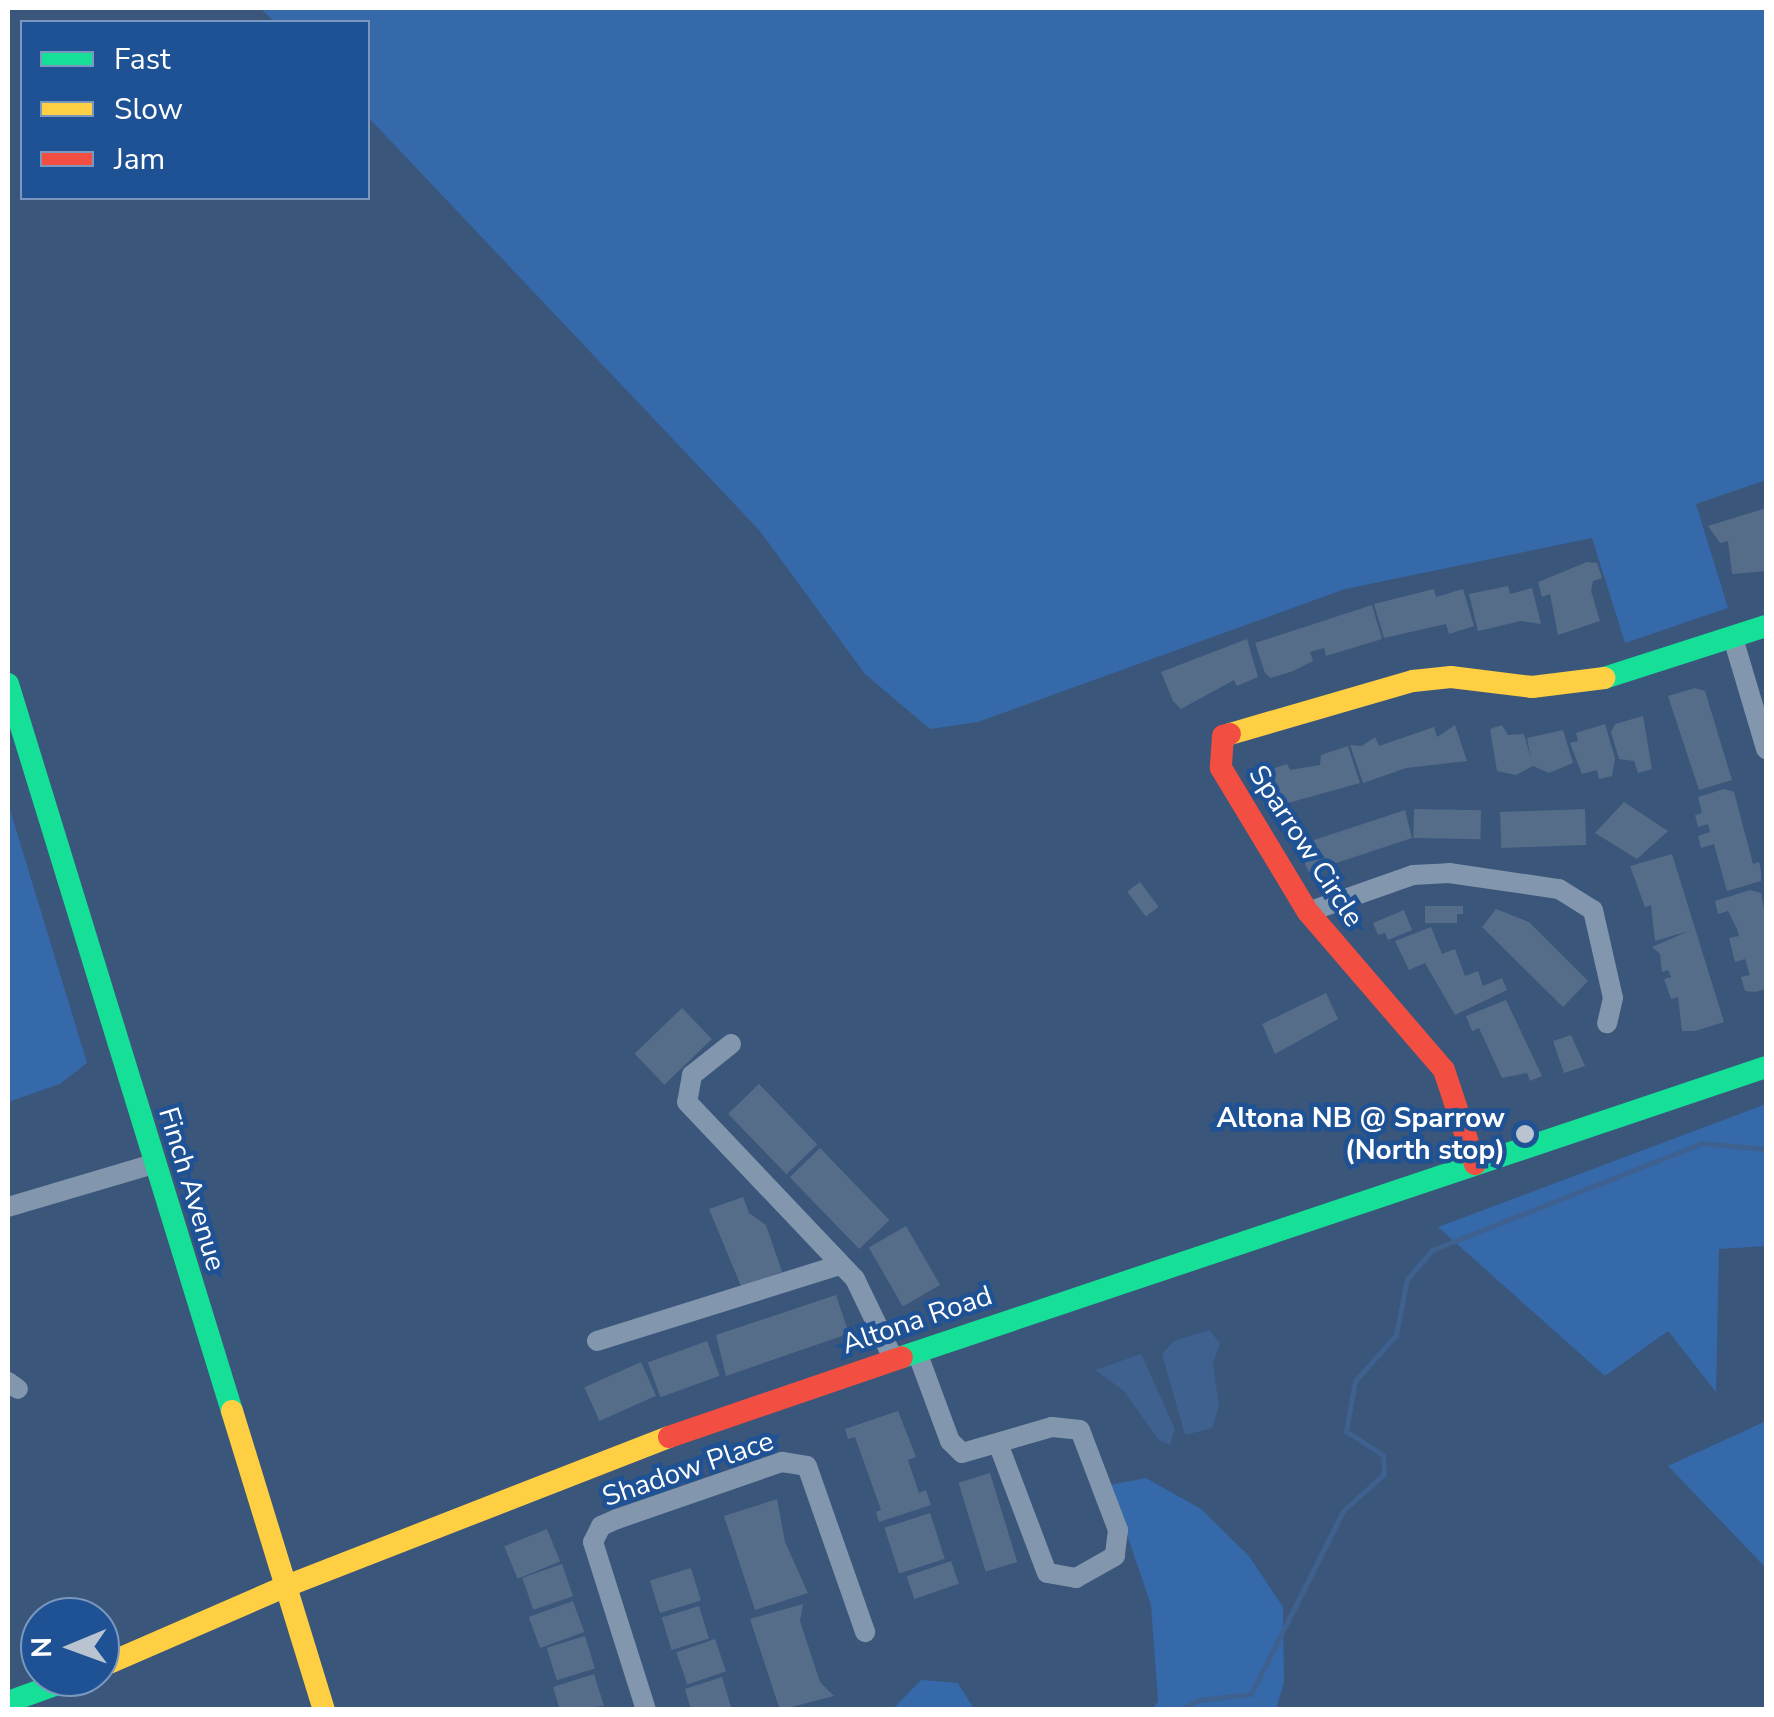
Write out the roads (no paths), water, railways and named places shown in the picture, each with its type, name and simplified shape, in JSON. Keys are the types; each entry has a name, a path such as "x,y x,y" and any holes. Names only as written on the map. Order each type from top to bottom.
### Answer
{"main road":[{"path":"1733,638 1766,626"},
{"name":"Sparrow Circle","path":"1475,1164 1444,1070 1308,912 1221,768 1224,736 1413,681 1570,684 1733,638"},
{"name":"Finch Avenue","path":"8,684 152,1164 324,1710"},
{"name":"Altona Road","path":"120,1658 284,1587 706,1423 1766,1067"}],"street":[{"path":"1733,638 1766,749"},
{"path":"1308,912 1413,875 1449,873 1558,888 1593,910 1614,998 1607,1024"},
{"path":"732,1044 692,1075 686,1102 837,1266 855,1279 894,1360"},
{"path":"8,1207 152,1164"},
{"path":"597,1340 837,1266"},
{"path":"917,1352 956,1448 972,1454 1052,1426 1080,1430 1118,1530 1115,1556 1076,1578 1047,1573 999,1446"},
{"name":"Shadow Place","path":"646,1710 593,1542 601,1526 617,1519 782,1462 807,1466 865,1632"}],"waterway":[{"path":"1180,1710 1199,1700 1251,1694 1343,1511 1384,1474 1383,1455 1346,1431 1355,1381 1396,1335 1407,1279 1432,1250 1702,1143 1766,1149"}],"place":[{"name":"Altona NB @ Sparrow (North stop)","path":"1525,1134"}]}
